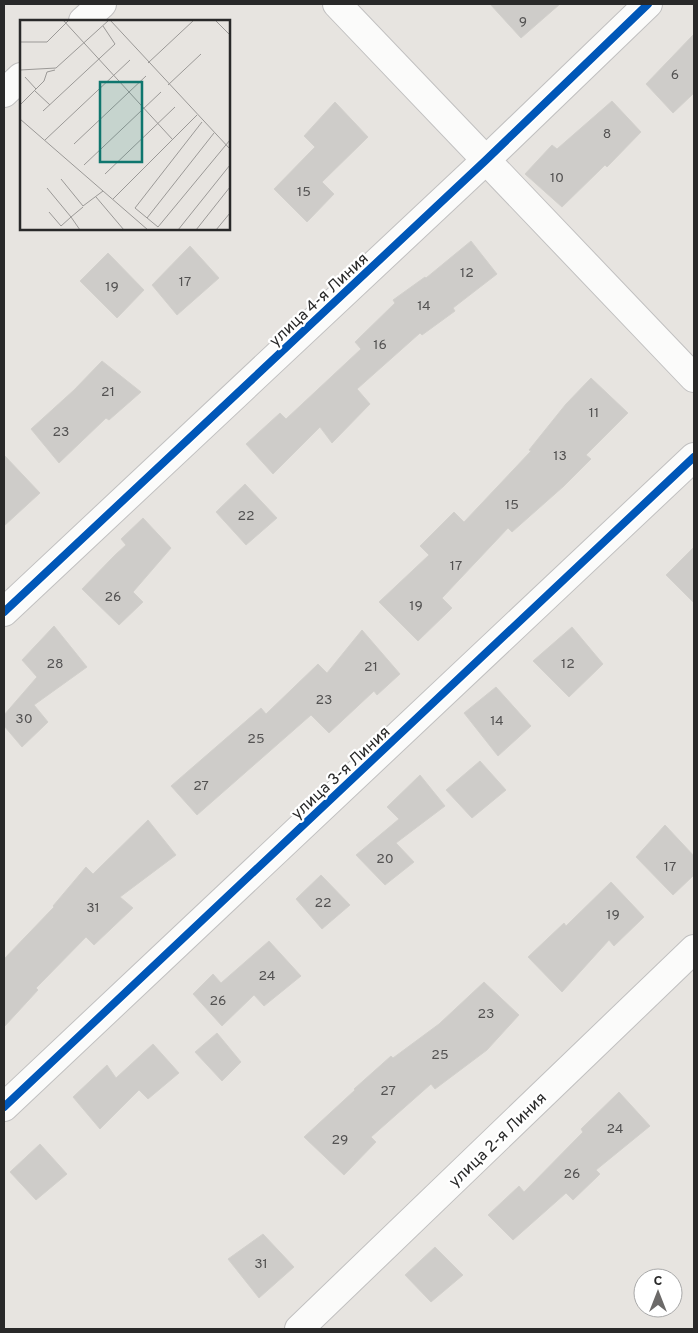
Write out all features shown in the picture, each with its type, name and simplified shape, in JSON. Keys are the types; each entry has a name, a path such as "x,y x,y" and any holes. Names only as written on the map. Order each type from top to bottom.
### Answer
{"street":[{"path":"84,20 102,4"},
{"path":"337,4 694,378"},
{"name":"улица 4-я Линия","path":"4,612 486,160 648,4"},
{"path":"4,93 20,78"},
{"name":"улица 3-я Линия","path":"4,1107 694,457"},
{"name":"улица 2-я Линия","path":"299,1329 694,949"}],"building":[{"path":"490,4 560,4 521,38"},
{"path":"694,34 694,93 673,113 646,84"},
{"path":"612,101 641,132 607,167 605,165 562,207 525,174 552,145 557,149"},
{"path":"335,102 368,137 322,182 334,194 307,222 274,189 315,147 304,136"},
{"path":"471,241 497,274 453,308 455,311 422,335 420,333 357,389 370,404 332,443 320,427 273,474 246,444 280,413 286,419 361,349 355,342 395,303 393,300 426,278"},
{"path":"190,246 219,278 177,315 152,285"},
{"path":"108,253 144,290 117,318 80,281"},
{"path":"102,361 141,392 109,420 106,418 59,463 31,429 74,390"},
{"path":"591,378 628,413 586,455 591,459 564,486 512,532 508,528 442,598 452,608 418,641 379,602 429,555 420,546 454,512 464,522 531,451 529,450 566,404"},
{"path":"4,455 40,493 4,526"},
{"path":"245,484 277,518 246,545 216,512"},
{"path":"143,518 171,548 133,592 143,602 119,625 82,589 126,545 121,539"},
{"path":"694,547 694,603 666,575"},
{"path":"54,626 87,667 34,705 48,722 22,747 4,728 4,715 37,677 22,660"},
{"path":"572,627 603,664 569,697 533,661"},
{"path":"362,630 400,674 377,695 374,691 329,733 311,715 197,815 171,786 261,708 266,714 318,664 327,673"},
{"path":"496,687 531,726 498,756 464,713"},
{"path":"480,761 506,790 472,818 446,790"},
{"path":"420,775 445,806 396,843 414,862 385,885 356,855 399,819 387,807"},
{"path":"148,820 176,855 120,897 133,908 94,945 86,937 36,988 38,990 4,1027 4,959 54,907 86,867 93,874"},
{"path":"665,825 694,856 694,875 673,895 636,857"},
{"path":"321,875 350,905 322,929 296,899"},
{"path":"611,882 644,917 614,946 609,940 562,992 528,957 564,923 566,926"},
{"path":"269,941 301,976 264,1006 254,995 222,1026 193,994 213,974 221,983"},
{"path":"484,982 519,1015 487,1050 435,1089 431,1084 371,1137 376,1142 344,1175 304,1137 391,1056 393,1058 439,1024"},
{"path":"217,1033 241,1062 222,1081 195,1052"},
{"path":"153,1044 179,1073 148,1099 139,1090 100,1129 73,1097 107,1065 116,1078"},
{"path":"619,1092 650,1126 596,1170 600,1174 573,1200 566,1193 513,1240 488,1215 519,1186 524,1192 583,1132 581,1129"},
{"path":"40,1144 67,1174 36,1200 10,1172"},
{"path":"263,1234 294,1267 259,1298 228,1259"},
{"path":"435,1247 463,1275 431,1302 405,1275"}],"cycle path":[{"path":"4,612 486,160 648,4"},
{"path":"4,1107 694,457"}]}
